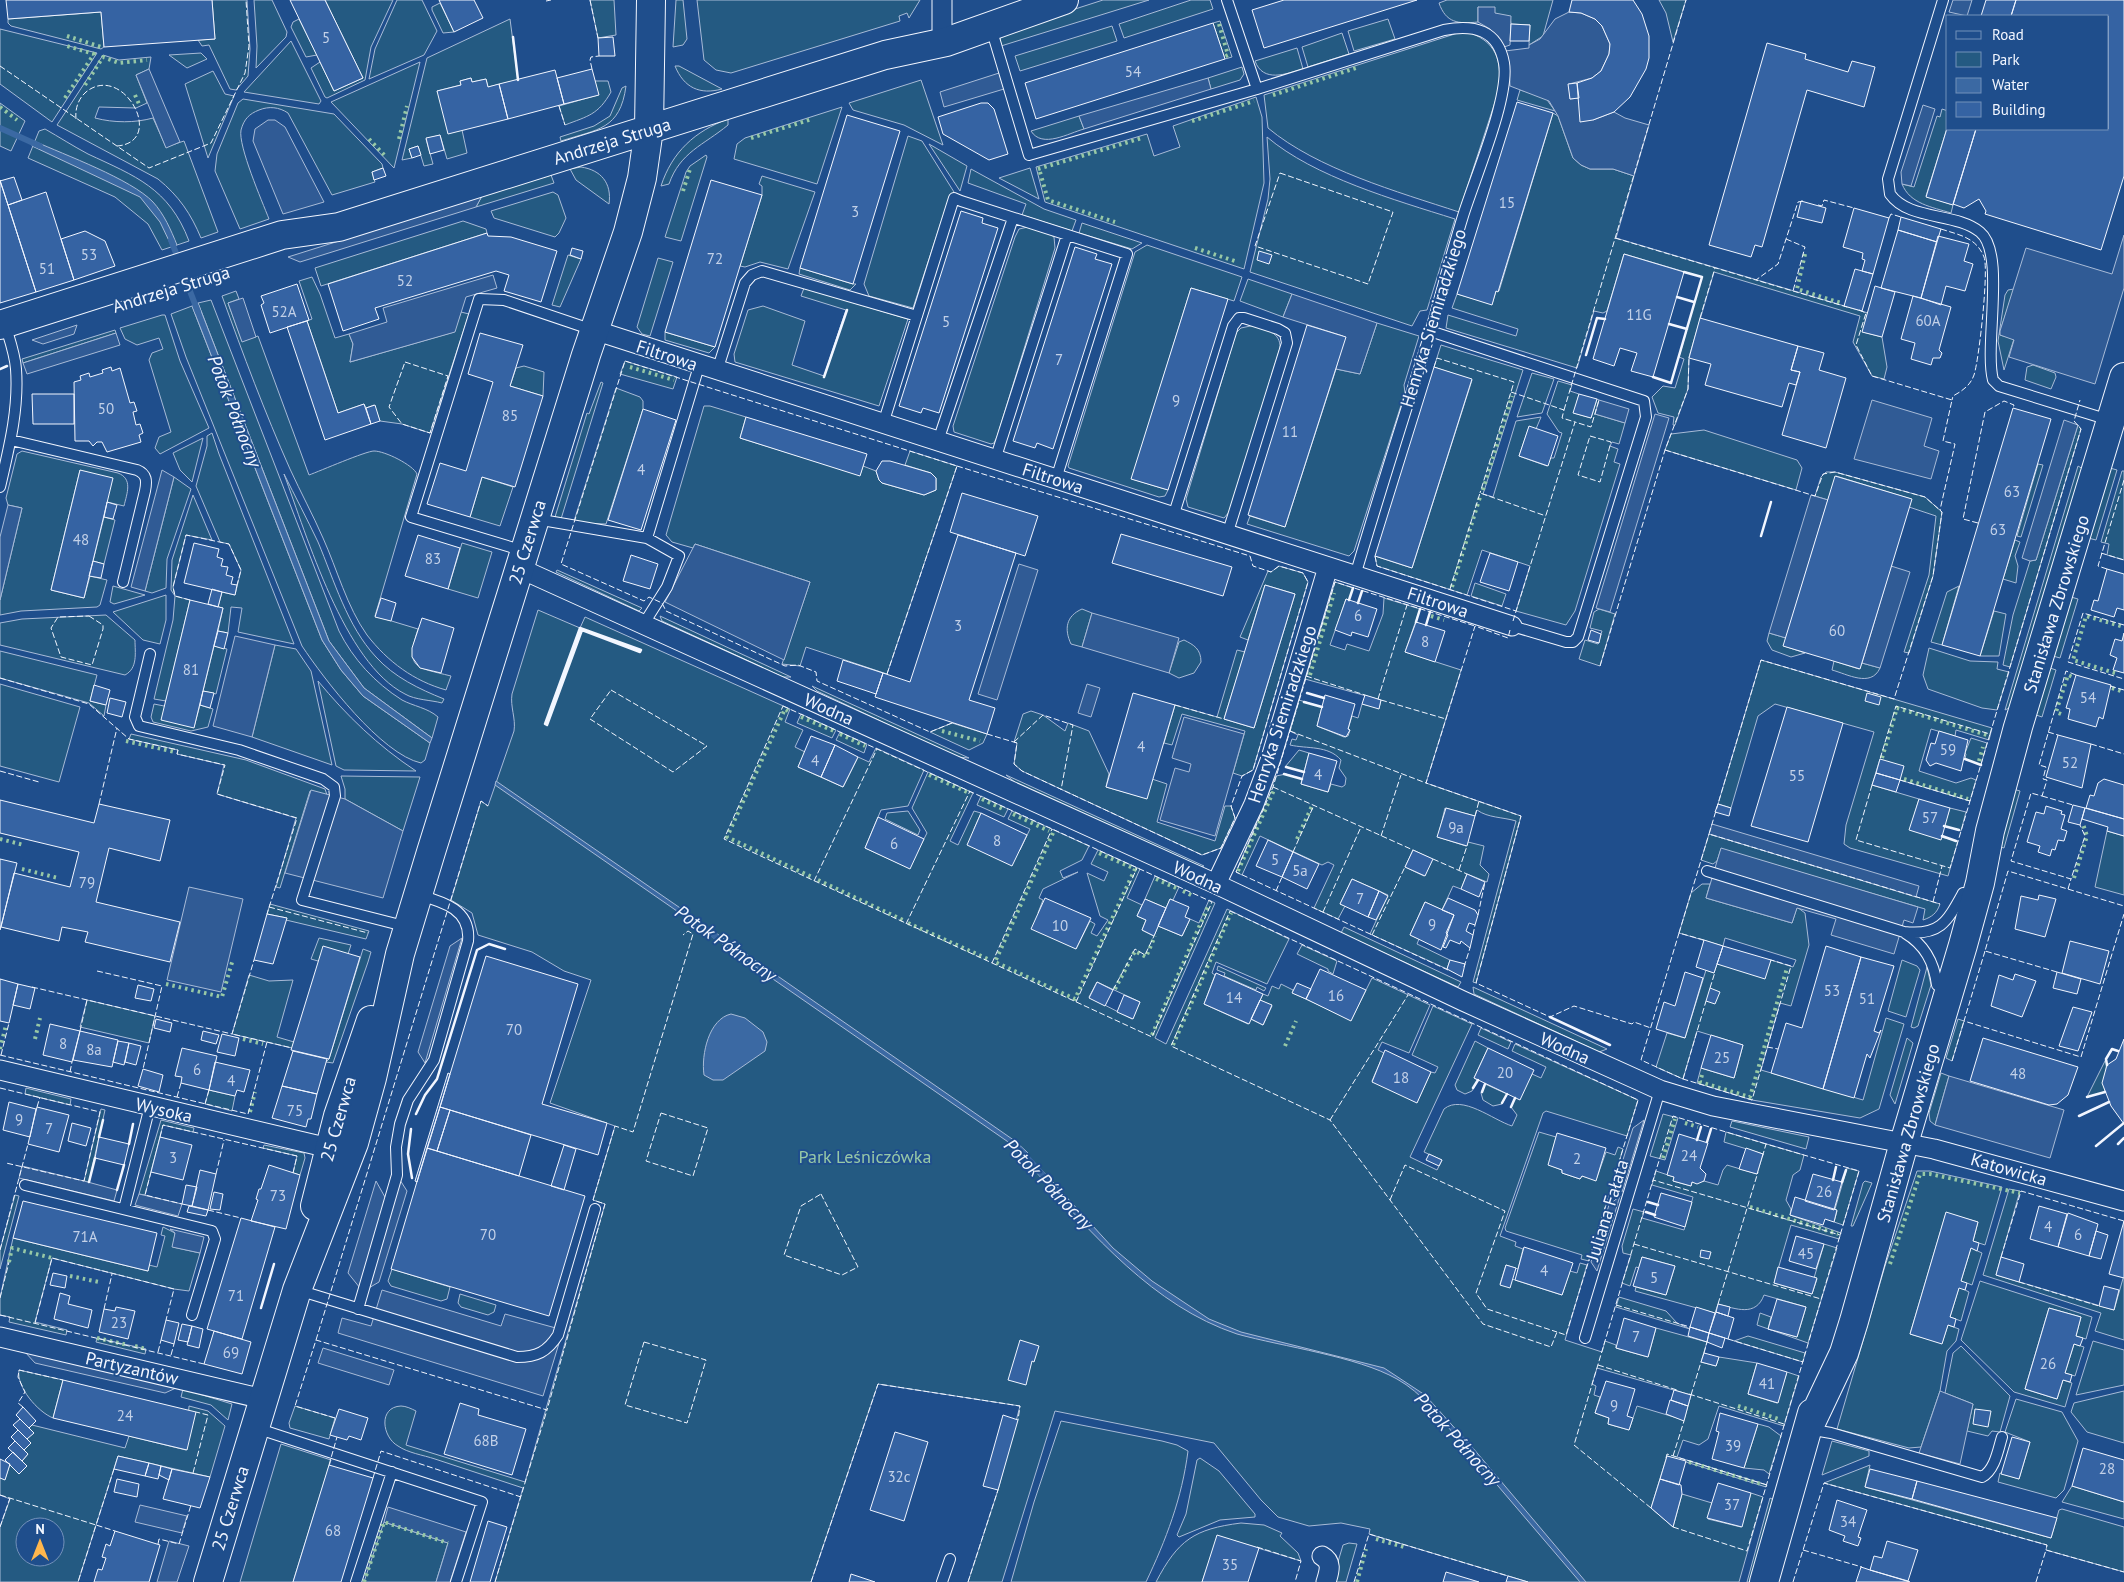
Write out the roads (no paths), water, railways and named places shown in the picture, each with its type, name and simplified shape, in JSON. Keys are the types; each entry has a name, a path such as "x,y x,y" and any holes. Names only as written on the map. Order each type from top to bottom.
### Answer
{"street":[{"name":"25 Czerwca","path":"208,1582 297,1290 354,1143 372,1078 400,954 408,927 534,519 633,214 642,178 649,129 650,0"},
{"path":"942,0 944,36"},
{"name":"Andrzeja Struga","path":"989,21 1042,0"},
{"name":"Andrzeja Struga","path":"4,334 201,270 288,252 340,227 989,21 1064,0"},
{"name":"Filtrowa","path":"594,330 1512,626"},
{"name":"Stanisława Zbrowskiego","path":"1764,1582 1846,1288 1898,1142 1963,945 1980,883 1990,831 2124,377"},
{"name":"Wodna","path":"522,560 643,625 1216,884 1463,1001 1660,1090 1713,1106 1898,1142"},
{"name":"Henryka Siemiradzkiego","path":"1216,884 1254,804 1271,758 1328,567"},
{"name":"Stanisława Zbrowskiego","path":"1898,1142 1937,985 1963,893 1990,831"},
{"name":"25 Czerwca","path":"297,1290 329,1148 354,1063 400,954"},
{"name":"Wysoka","path":"0,1070 329,1148"},
{"name":"Katowicka","path":"1898,1142 1997,1165 2124,1202"},
{"name":"Partyzantów","path":"0,1337 263,1399"},
{"path":"1322,1556 1326,1558 1330,1566 1326,1582"}],"lane":[{"path":"989,21 1029,155 1257,89 1227,0"},
{"path":"1943,0 1888,179 1890,194 1904,207 1976,229 1988,241 1993,259 1990,334 1993,380 1999,386 2111,421"},
{"name":"Henryka Siemiradzkiego","path":"1257,89 1460,26 1472,27 1489,35 1499,49 1503,61 1504,89 1463,216 1355,576"},
{"path":"883,424 954,198 1127,254 1056,479"},
{"path":"938,441 1012,218"},
{"path":"995,460 1067,235"},
{"path":"647,538 708,368 745,283 756,272 762,271 917,316"},
{"path":"522,560 411,517 479,299 504,300 594,330"},
{"path":"1173,517 1233,326 1239,318 1244,318 1278,328 1285,333 1287,343 1227,535"},
{"path":"1430,331 1644,401 1646,417 1578,637 1573,642 1562,641 1512,626"},
{"path":"0,487 11,440 16,369 4,334"},
{"path":"11,440 137,470 144,475 146,479 145,491 123,582"},
{"path":"534,519 647,538 679,556 667,586 643,625"},
{"path":"150,654 136,724 145,729 252,754 323,780 334,786 335,796 302,900 408,927"},
{"path":"1707,871 1904,932 1924,933 1942,926 1949,919 1963,893"},
{"path":"358,1309 397,1175 396,1147 400,1124 408,1100 434,1060 468,941 468,925 459,912 442,901 418,894"},
{"path":"1904,932 1921,945 1929,957 1935,971 1937,985"},
{"name":"Juliana Fałata","path":"1585,1338 1660,1090"},
{"path":"124,1209 150,1106"},
{"path":"25,1185 209,1229 214,1233 214,1242 192,1315"},
{"path":"297,1290 517,1357 540,1354 551,1347 558,1335 596,1208"},
{"path":"255,1428 482,1502 456,1582"},
{"path":"1808,1429 1831,1433 1982,1477 1988,1474 1993,1465 2002,1437"},
{"path":"356,1582 392,1472"},
{"path":"942,1582 950,1559"}],"water":[{"path":"34,141 114,176 143,193 161,212 177,245 172,247 160,222 140,197 32,146"},
{"path":"198,303 329,641 364,688 432,738 430,743 363,696 341,670 322,640 192,306"},
{"path":"496,781 702,923 700,927 495,785"},
{"path":"710,929 1015,1141 1028,1153 1024,1157 1014,1146 708,934"},
{"path":"731,1014 745,1018 763,1032 767,1042 765,1051 723,1080 713,1080 704,1075 705,1048 708,1038 717,1023 723,1017"},
{"path":"1039,1167 1113,1248 1152,1281 1209,1319 1241,1332 1384,1368 1425,1395 1461,1435 1457,1438 1430,1406 1414,1391 1397,1379 1380,1371 1341,1358 1237,1334 1207,1322 1178,1306 1151,1287 1102,1243 1035,1171"},
{"path":"1467,1441 1586,1582 1580,1582 1463,1445"}],"waterway":[{"name":"Potok Północny","path":"0,128 40,146"},
{"name":"Potok Północny","path":"171,240 179,261"},
{"name":"Potok Północny","path":"183,273 198,312"},
{"name":"Potok Północny","path":"695,921 715,936"},
{"name":"Potok Północny","path":"1020,1150 1042,1174"},
{"name":"Potok Północny","path":"1455,1431 1471,1450"}],"park label":[{"name":"Park Leśniczówka","path":"865,1156"}]}
